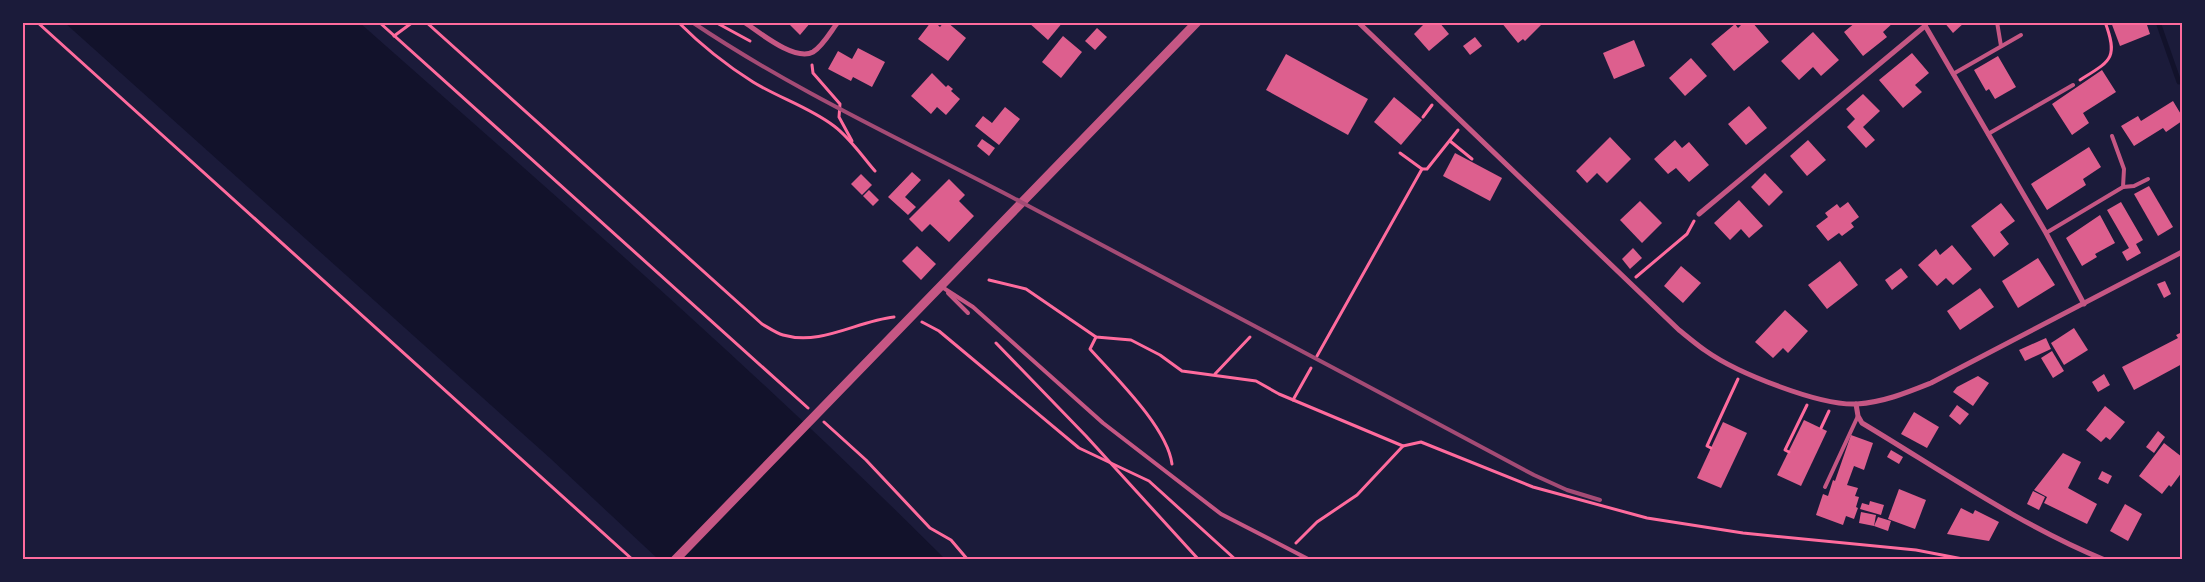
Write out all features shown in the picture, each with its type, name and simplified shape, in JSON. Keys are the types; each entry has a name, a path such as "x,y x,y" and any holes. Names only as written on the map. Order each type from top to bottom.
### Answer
{"street":[{"path":"744,22 794,53 810,54 815,51 838,22"},
{"path":"674,560 1197,22"},
{"path":"1358,22 1679,330 1707,352 1730,365 1810,398 1841,404 1888,400 1931,383 2182,252"},
{"path":"1698,214 1924,24 2046,233 2084,304"},
{"path":"1856,404 1858,416 1862,423 2005,509 2077,548 2106,560"}],"lane":[{"path":"1997,22 2001,46"},
{"path":"1953,74 2021,34"},
{"path":"1988,134 2073,85"},
{"path":"2112,136 2124,169 2123,187"},
{"path":"2046,233 2123,187 2134,186 2148,179"},
{"path":"941,286 968,313"},
{"path":"941,286 972,307 1103,423 1220,514 1310,560"},
{"path":"1825,487 1858,416"}],"path":[{"path":"37,22 633,560"},
{"path":"379,22 814,414"},
{"path":"394,36 413,22"},
{"path":"426,22 762,324 783,335 806,338 819,337 893,316 901,318"},
{"path":"678,22 726,64 766,90 812,112 835,126 855,146 875,171"},
{"path":"2073,85 2105,64 2112,53 2112,40 2105,22"},
{"path":"812,66 813,73 840,104 839,117 855,146"},
{"path":"1424,117 1433,104"},
{"path":"1400,153 1422,169 1427,169 1450,141 1472,159"},
{"path":"1317,356 1422,169"},
{"path":"1635,278 1687,234 1698,214"},
{"path":"989,280 1026,289 1096,337 1131,340 1160,355 1182,371 1256,381 1293,400 1403,446"},
{"path":"916,320 940,331 1079,448 1149,481 1236,560"},
{"path":"1096,337 1090,349 1145,412 1164,441 1172,462 1172,477"},
{"path":"1215,375 1250,337"},
{"path":"994,341 1199,560"},
{"path":"1293,400 1311,368"},
{"path":"1711,448 1707,446 1738,379"},
{"path":"1788,452 1785,450 1807,405"},
{"path":"1821,428 1829,410"},
{"path":"821,420 866,460 930,528 951,540 968,560"},
{"path":"1289,549 1317,522 1357,495 1403,446 1420,442 1532,487 1647,518 1743,533 1916,550 1968,560"}],"shaded area":[{"path":"65,23 360,23 657,286 803,421 945,559 658,559 551,459"}],"building":[{"path":"787,22 811,22 800,35"},
{"path":"931,22 935,22 940,27 944,22 947,22 966,38 948,61 918,39"},
{"path":"1028,22 1063,22 1048,40"},
{"path":"1426,22 1439,22 1449,34 1429,51 1414,34"},
{"path":"1501,22 1544,22 1525,41 1523,39 1518,43"},
{"path":"1744,22 1752,22 1769,42 1734,71 1711,44 1735,24 1738,28"},
{"path":"1856,22 1894,22 1883,32 1887,37 1863,56 1844,32"},
{"path":"1944,22 1965,22 1953,33"},
{"path":"2111,22 2146,22 2150,34 2120,46"},
{"path":"1097,28 1107,37 1095,50 1085,41"},
{"path":"1813,32 1839,60 1821,76 1813,67 1799,80 1781,61"},
{"path":"1063,36 1082,52 1061,78 1042,62"},
{"path":"1475,37 1482,46 1470,55 1463,46"},
{"path":"1634,40 1645,66 1614,79 1603,53"},
{"path":"858,48 885,62 872,87 853,77 851,81 828,69 838,51 852,59"},
{"path":"1912,53 1929,73 1915,85 1922,92 1903,108 1879,80"},
{"path":"1286,54 1368,99 1348,135 1266,90"},
{"path":"1998,56 2016,87 1995,99 1989,89 1986,91 1974,70"},
{"path":"1691,58 1707,76 1685,96 1669,78"},
{"path":"2102,70 2116,92 2083,113 2089,123 2072,135 2052,104"},
{"path":"932,73 946,87 948,85 953,89 951,91 960,99 946,115 937,107 931,114 911,96"},
{"path":"1863,94 1880,111 1863,127 1875,140 1866,148 1847,127 1855,119 1846,109"},
{"path":"1394,97 1422,120 1401,145 1374,122"},
{"path":"2173,101 2182,116 2182,121 2166,132 2163,128 2134,146 2121,126 2138,116 2141,121"},
{"path":"1749,106 1767,128 1746,145 1728,124"},
{"path":"1005,107 1020,119 999,145 975,126 983,116 992,123"},
{"path":"1610,137 1631,159 1607,183 1597,173 1587,183 1576,171"},
{"path":"982,139 995,148 989,156 977,146"},
{"path":"1675,140 1682,148 1689,142 1709,165 1689,182 1676,168 1668,174 1654,159"},
{"path":"1808,140 1826,160 1807,176 1790,156"},
{"path":"2089,147 2101,167 2083,179 2086,185 2047,210 2031,184"},
{"path":"1455,153 1502,178 1490,201 1443,176"},
{"path":"912,172 921,180 905,197 916,207 908,215 888,197"},
{"path":"1765,173 1783,192 1769,206 1751,187"},
{"path":"861,174 872,185 862,195 851,184"},
{"path":"949,179 965,195 959,201 974,216 949,242 930,224 922,232 909,219"},
{"path":"2149,186 2173,227 2158,236 2134,194"},
{"path":"869,190 879,200 873,206 863,196"},
{"path":"1739,200 1763,226 1749,238 1741,229 1730,240 1714,223"},
{"path":"1640,201 1662,223 1642,243 1620,220"},
{"path":"1848,202 1859,217 1851,223 1854,227 1842,236 1839,233 1828,241 1816,226 1828,217 1825,213 1837,204 1840,208"},
{"path":"2121,202 2143,240 2136,244 2141,253 2127,261 2122,252 2129,248 2107,210"},
{"path":"2001,203 2015,221 2000,232 2009,244 1994,257 1971,226"},
{"path":"2100,215 2115,243 2095,254 2097,257 2082,266 2066,238"},
{"path":"1952,245 1972,269 1953,285 1946,278 1937,286 1918,265 1936,249 1940,255"},
{"path":"917,246 936,264 921,280 902,261"},
{"path":"1633,248 1642,258 1630,269 1622,259"},
{"path":"2038,258 2055,285 2018,308 2002,281"},
{"path":"1840,261 1858,285 1827,309 1808,285"},
{"path":"1681,266 1701,283 1683,303 1664,286"},
{"path":"1901,268 1908,277 1892,290 1885,280"},
{"path":"2165,281 2171,294 2164,298 2157,284"},
{"path":"1980,288 1994,307 1960,330 1947,311"},
{"path":"1785,310 1808,331 1788,353 1783,348 1773,358 1755,342"},
{"path":"2074,328 2088,350 2064,365 2051,343"},
{"path":"2182,332 2182,364 2134,390 2122,367 2178,338 2176,335"},
{"path":"2046,338 2051,349 2025,361 2019,350"},
{"path":"2052,351 2064,371 2053,378 2041,358"},
{"path":"2104,374 2110,385 2098,392 2092,382"},
{"path":"1978,376 1989,383 1973,406 1953,392 1957,387"},
{"path":"1957,405 1969,414 1960,425 1949,416"},
{"path":"2105,406 2125,422 2110,440 2106,437 2101,442 2086,430"},
{"path":"1914,412 1939,427 1927,448 1901,434"},
{"path":"1804,420 1827,431 1801,486 1777,475"},
{"path":"1723,422 1747,433 1721,488 1697,478"},
{"path":"2158,431 2165,437 2154,453 2146,447"},
{"path":"1851,435 1873,443 1864,470 1854,466 1847,485 1858,488 1855,496 1859,497 1856,507 1858,508 1854,519 1846,516 1843,525 1816,515 1823,494 1828,496 1833,480 1835,481"},
{"path":"2164,443 2182,457 2182,472 2171,487 2169,485 2162,494 2139,476"},
{"path":"1891,450 1903,457 1899,464 1887,457"},
{"path":"2063,453 2081,462 2068,488 2097,504 2087,524 2044,503 2047,497 2034,490"},
{"path":"2102,471 2112,476 2108,484 2098,479"},
{"path":"1899,489 1926,500 1915,529 1888,519"},
{"path":"2033,491 2045,497 2039,510 2027,504"},
{"path":"1870,501 1884,505 1881,515 1860,509 1862,503 1869,505"},
{"path":"2125,504 2142,514 2128,541 2110,531"},
{"path":"1961,508 1973,514 1975,510 1999,522 1989,541 1947,534"},
{"path":"1861,512 1876,515 1874,526 1859,523"},
{"path":"1878,517 1891,521 1888,531 1874,526"}],"waterway":[{"path":"2158,22 2179,82"}],"railway":[{"path":"692,22 772,72 980,180 1534,475 1567,490 1600,500"}]}
